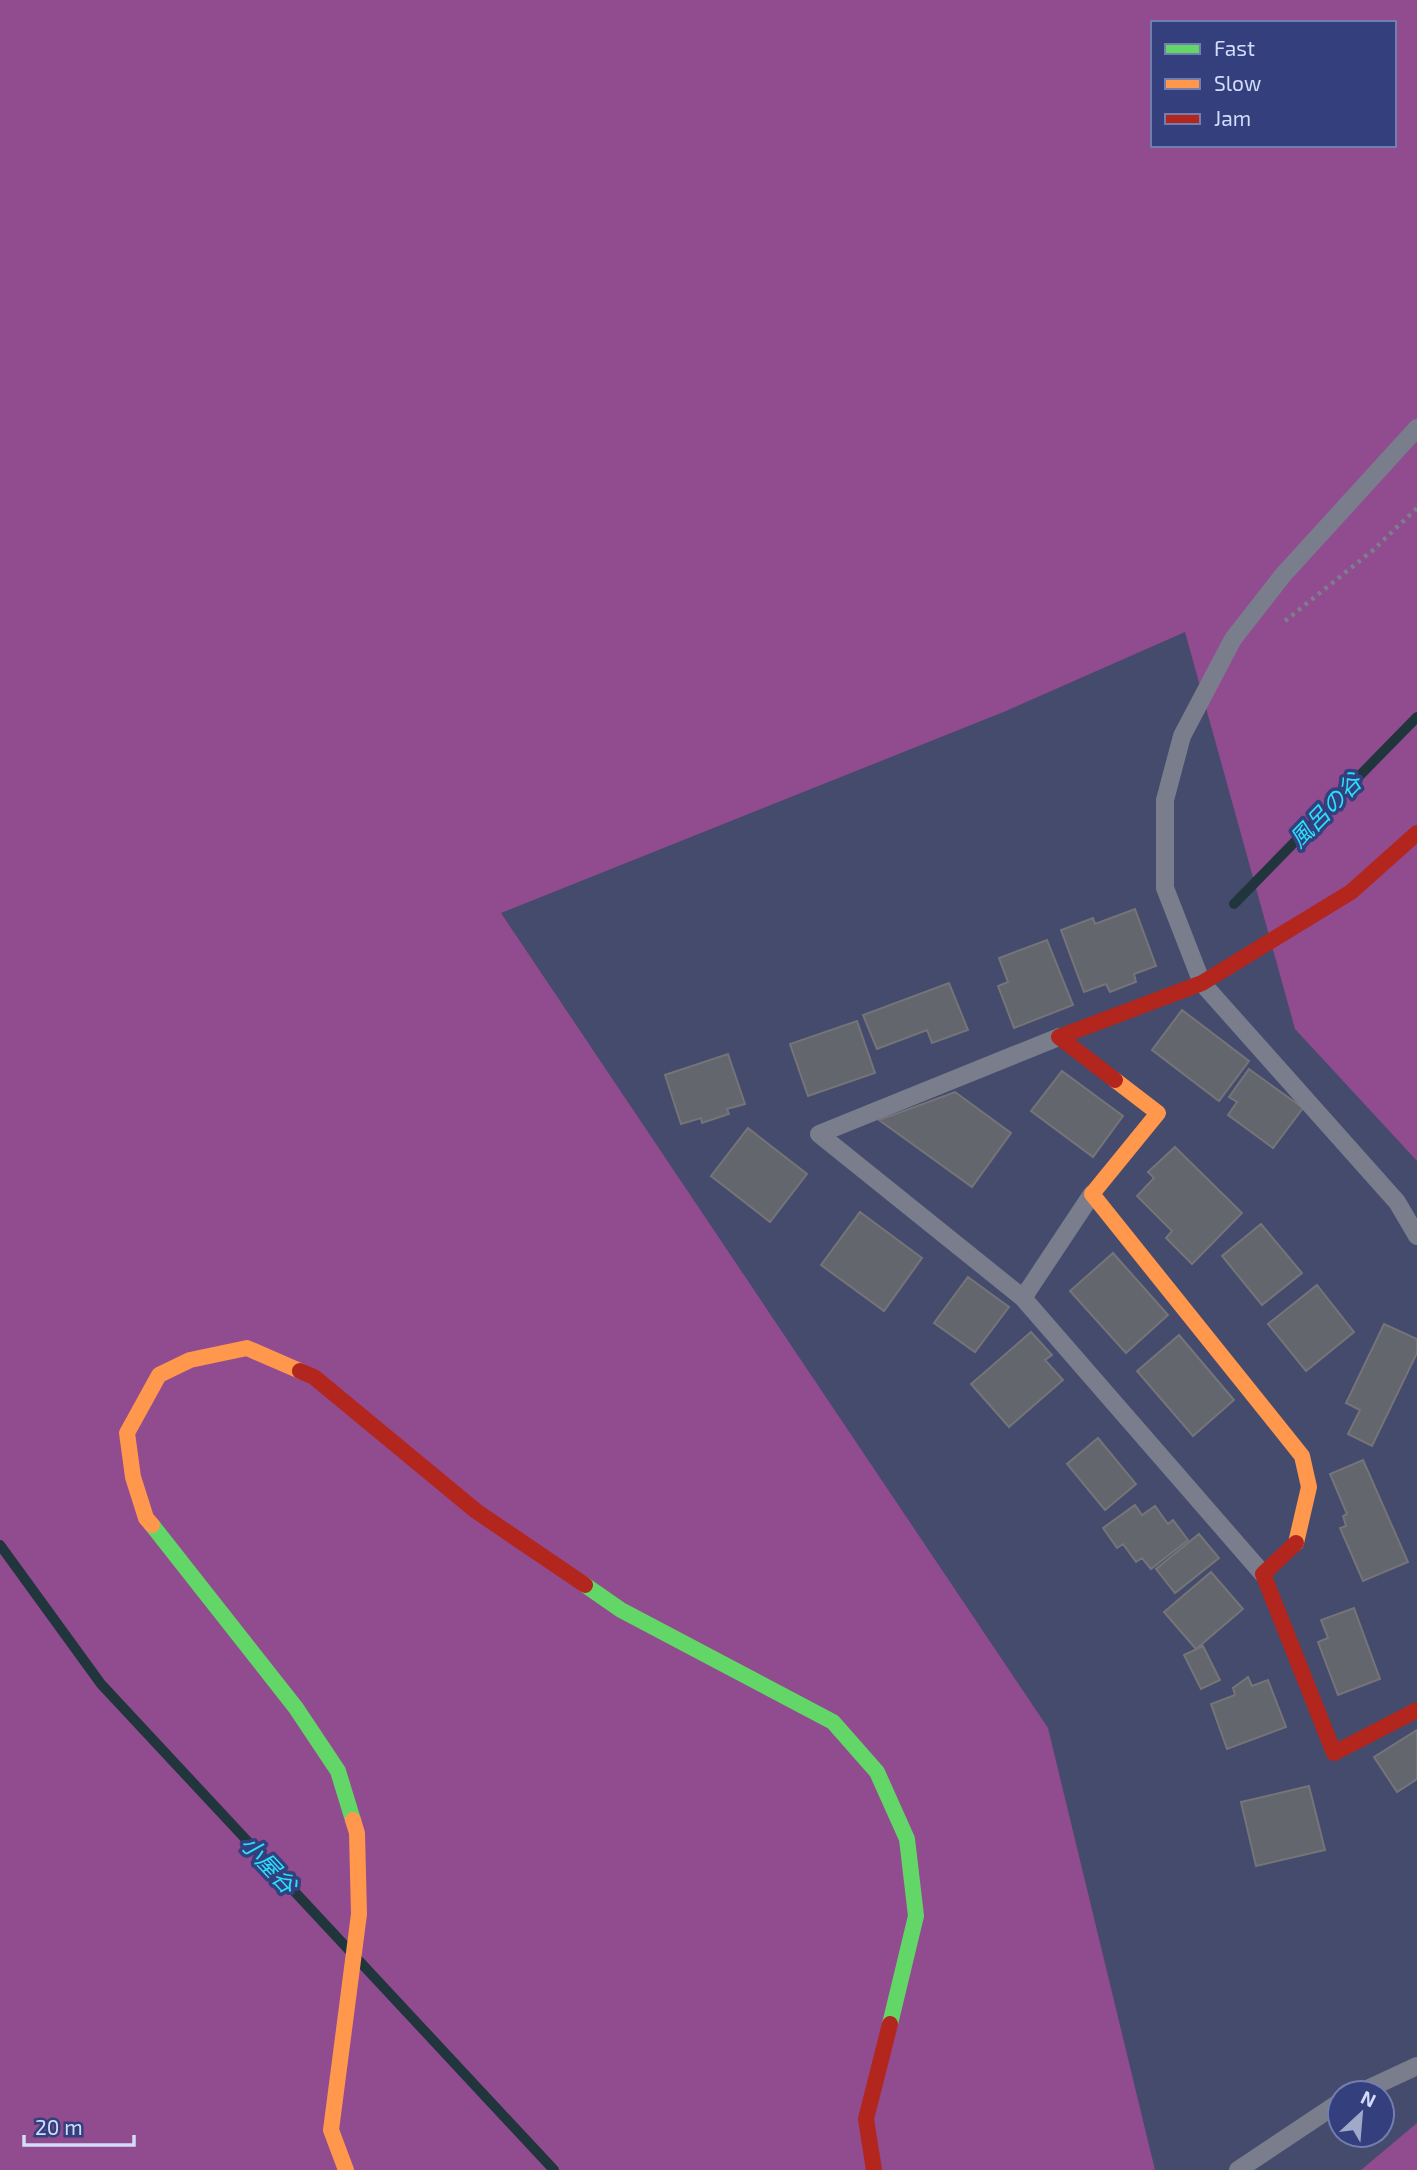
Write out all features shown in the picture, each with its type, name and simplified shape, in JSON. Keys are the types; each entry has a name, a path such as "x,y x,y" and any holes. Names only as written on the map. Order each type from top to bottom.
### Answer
{"street":[{"path":"1417,428 1283,575 1233,639 1182,736 1166,800 1165,888 1202,984 1396,1202 1417,1236"},
{"path":"1417,833 1351,892 1202,984 1059,1037 819,1134 1023,1298 1263,1574 1334,1753 1417,1710"},
{"path":"1023,1298 1092,1194 1158,1113 1059,1037"},
{"path":"1092,1194 1302,1456 1309,1487 1297,1542 1263,1574"},
{"path":"346,2170 331,2130 359,1914 357,1833 338,1771 296,1708 146,1518 131,1466 128,1433 159,1375 190,1360 247,1348 314,1377 476,1511 621,1610 833,1723 877,1772 907,1839 916,1916 866,2119 874,2170"},
{"path":"1389,2079 1417,2066"},
{"path":"1238,2170 1326,2111"}],"path":[{"path":"1275,629 1372,551 1417,508"}],"shaded area":[{"path":"0,0 1417,0 1417,1161 1295,1029 1185,632 1006,711 501,913 1048,1728 1155,2170 0,2170"},
{"path":"1417,2123 1417,2170 1361,2170 1386,2149 1396,2149 1396,2141"}],"building":[{"path":"1135,909 1156,966 1134,974 1136,982 1110,992 1106,984 1084,992 1061,930 1093,918 1095,924"},
{"path":"1047,940 1073,1005 1014,1028 998,986 1008,982 999,958"},
{"path":"949,983 968,1030 932,1043 927,1030 877,1049 863,1015"},
{"path":"1182,1010 1249,1061 1219,1101 1152,1050"},
{"path":"857,1021 875,1073 808,1096 790,1044"},
{"path":"728,1054 745,1104 727,1109 729,1114 702,1123 701,1118 681,1124 665,1075"},
{"path":"1249,1069 1303,1108 1273,1148 1228,1115 1237,1102 1229,1097"},
{"path":"1062,1071 1123,1116 1093,1157 1031,1111"},
{"path":"955,1092 1011,1133 972,1187 879,1120"},
{"path":"748,1128 807,1174 770,1222 711,1176"},
{"path":"1175,1147 1242,1213 1192,1264 1166,1238 1172,1231 1137,1196 1154,1178 1148,1172"},
{"path":"860,1212 922,1258 884,1311 821,1265"},
{"path":"1261,1224 1302,1273 1262,1305 1222,1256"},
{"path":"1113,1253 1168,1315 1126,1353 1070,1291"},
{"path":"968,1277 1009,1307 975,1352 934,1323"},
{"path":"1317,1285 1354,1332 1306,1371 1268,1324"},
{"path":"1384,1324 1417,1339 1417,1353 1372,1446 1348,1434 1360,1410 1346,1403"},
{"path":"1031,1332 1052,1355 1045,1360 1063,1380 1009,1427 971,1384"},
{"path":"1179,1335 1234,1400 1193,1436 1137,1371"},
{"path":"1098,1438 1136,1484 1105,1510 1067,1464"},
{"path":"1363,1460 1408,1562 1363,1581 1340,1528 1346,1526 1343,1516 1347,1514 1330,1474"},
{"path":"1135,1505 1142,1515 1155,1506 1168,1524 1173,1520 1188,1540 1151,1569 1142,1558 1136,1562 1123,1544 1117,1548 1103,1528"},
{"path":"1199,1534 1219,1558 1175,1593 1156,1569"},
{"path":"1211,1572 1243,1609 1196,1649 1164,1612"},
{"path":"1354,1608 1380,1679 1338,1695 1318,1642 1328,1638 1321,1620"},
{"path":"1203,1646 1220,1680 1201,1689 1184,1655"},
{"path":"1248,1677 1252,1686 1268,1680 1286,1727 1227,1749 1211,1704 1235,1695 1233,1688"},
{"path":"1417,1730 1417,1779 1397,1792 1374,1757"},
{"path":"1309,1786 1325,1850 1256,1866 1241,1802"}],"waterway":[{"name":"風呂の谷","path":"1234,904 1417,717"},
{"name":"小屋谷","path":"0,1545 101,1684 554,2170"}],"traffic: fast":[{"path":"152,1525 296,1708 338,1771 353,1820"},
{"path":"585,1585 621,1610 833,1722 877,1772 907,1839 916,1916 890,2024"}],"traffic: slow":[{"path":"1115,1080 1158,1113 1092,1194 1302,1456 1309,1487 1296,1543"},
{"path":"152,1525 146,1518 133,1477 127,1433 159,1375 190,1360 247,1348 300,1371"},
{"path":"346,2170 331,2130 359,1914 357,1833 353,1820"}],"traffic: jam":[{"path":"1115,1080 1059,1037 1202,983 1351,892 1417,833"},
{"path":"300,1371 314,1377 476,1511 585,1585"},
{"path":"1296,1543 1263,1574 1334,1753 1417,1710"},
{"path":"874,2170 866,2119 890,2024"}]}
